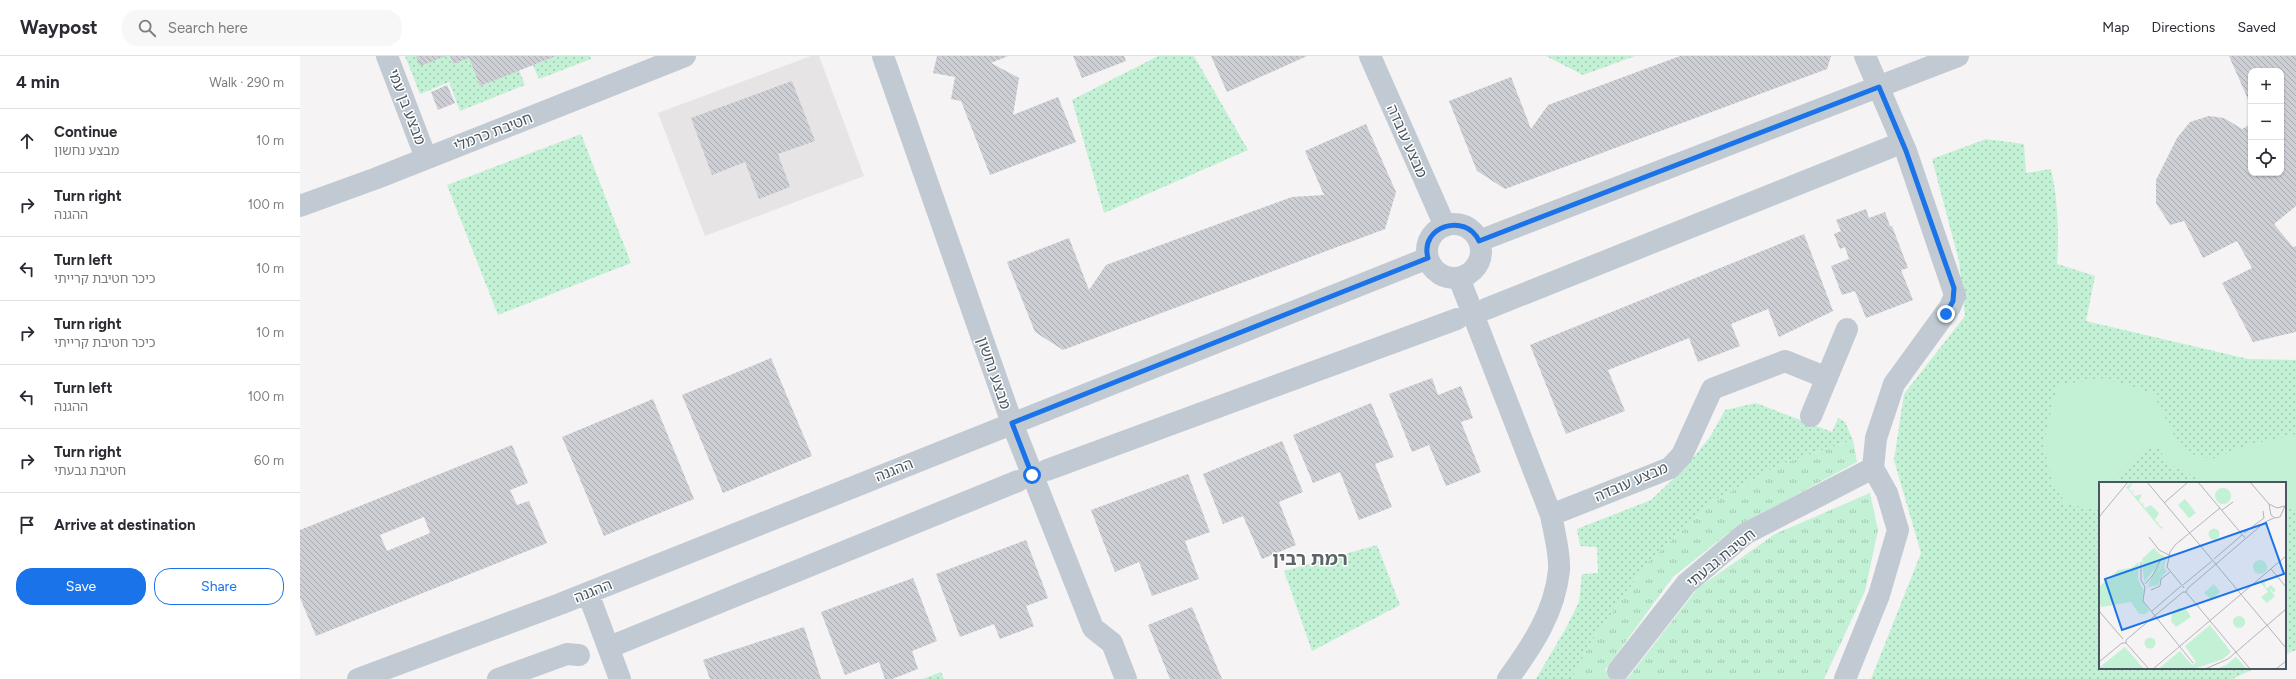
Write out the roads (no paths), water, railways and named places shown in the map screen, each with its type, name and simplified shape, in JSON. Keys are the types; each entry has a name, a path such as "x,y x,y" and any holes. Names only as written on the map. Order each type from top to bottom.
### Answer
{"street":[{"name":"מבצע בן עמי","path":"388,56 426,158"},
{"name":"חטיבת כרמלי","path":"300,206 685,56"},
{"name":"מבצע נחשון","path":"882,56 1012,423 1093,628 1112,643 1126,679"},
{"name":"מבצע עובדה","path":"1370,56 1445,226"},
{"path":"1845,679 1879,595 1898,530 1887,493 1873,468 1876,438 1894,384 1950,307 1955,295 1906,151 1864,56"},
{"path":"1479,241 1958,56"},
{"path":"1486,309 1891,147"},
{"path":"1454,224 1463,226 1471,230 1479,241 1481,253 1479,262 1468,275 1458,278 1442,276 1435,271 1428,258 1428,246 1431,237 1445,226 1454,224"},
{"name":"ההגנה","path":"358,679 588,593 1428,258"},
{"path":"1458,278 1551,515 1559,569 1552,603 1541,629 1508,679"},
{"path":"1047,470 1457,319"},
{"path":"1811,416 1847,329"},
{"name":"מבצע עובדה","path":"1551,515 1670,468 1682,455 1712,389 1785,361 1827,378"},
{"name":"חטיבת גבעתי","path":"1618,671 1686,584 1745,534 1873,468"},
{"path":"617,644 1018,481"},
{"path":"588,593 620,679"},
{"path":"498,679 567,654 580,655"}],"district":[{"name":"רמת רבין","path":"1310,558"}]}
